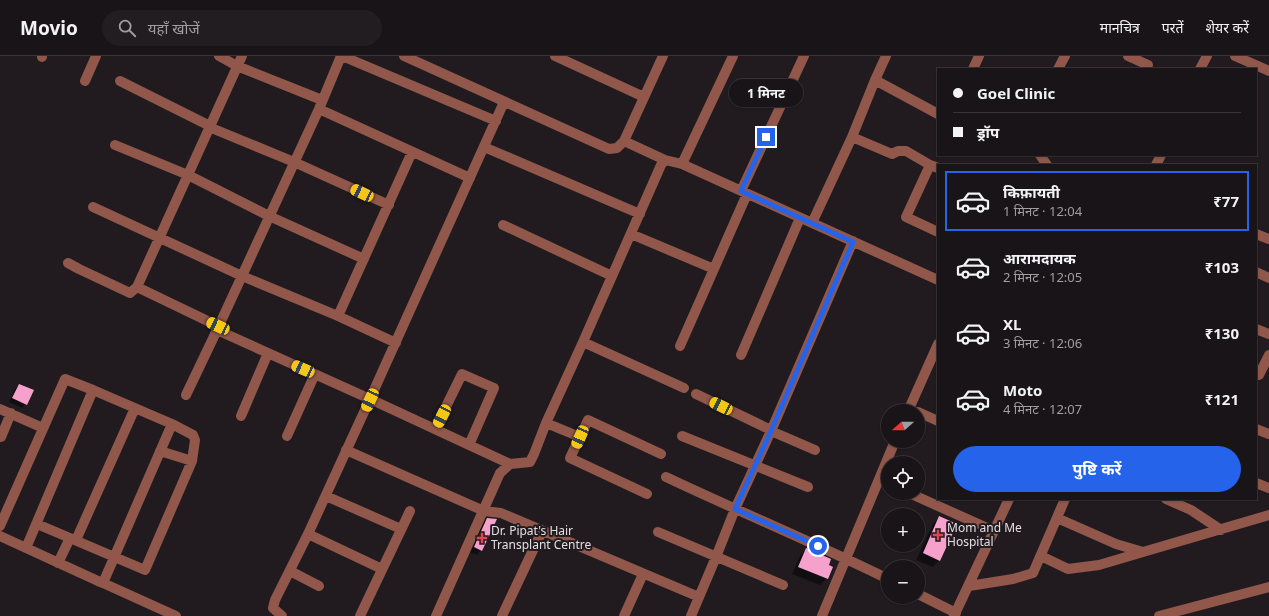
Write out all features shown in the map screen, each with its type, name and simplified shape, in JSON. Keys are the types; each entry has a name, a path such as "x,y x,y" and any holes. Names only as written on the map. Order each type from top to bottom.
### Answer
{"street":[{"path":"85,81 96,56"},
{"path":"219,56 412,152 470,178"},
{"path":"68,263 130,293 137,287 242,56"},
{"path":"186,395 342,56 496,121"},
{"path":"404,56 609,149 617,148 624,141 663,56"},
{"path":"555,56 644,97"},
{"path":"682,164 733,56"},
{"path":"680,346 714,269 744,192 804,56"},
{"path":"812,223 852,137 886,56"},
{"path":"973,68 978,56"},
{"path":"1059,68 1065,56"},
{"path":"1128,56 1150,68"},
{"path":"1200,68 1206,56"},
{"path":"1235,56 1269,71"},
{"path":"875,80 937,113"},
{"path":"120,81 206,124 209,127 294,162 389,205"},
{"path":"282,616 273,608 275,600 326,496 504,102"},
{"path":"852,137 892,154 898,151 906,151 934,166 906,217 937,232"},
{"path":"624,141 665,160 682,164 937,280"},
{"path":"115,145 188,175 269,216 364,259"},
{"path":"484,147 640,214"},
{"path":"338,316 412,152"},
{"path":"137,287 268,353 510,464 530,462 661,165 665,160"},
{"path":"93,207 242,276 338,316 396,343"},
{"path":"741,355 800,218"},
{"path":"503,225 612,276"},
{"path":"631,234 714,269"},
{"path":"1257,234 1269,240"},
{"path":"692,616 735,509 771,431 853,242"},
{"path":"1257,272 1269,278"},
{"path":"1257,329 1269,334"},
{"path":"583,342 684,388"},
{"path":"915,404 937,347"},
{"path":"241,416 268,353"},
{"path":"1257,374 1259,375 1269,355"},
{"path":"287,436 315,374"},
{"path":"435,429 462,374 494,388 469,445"},
{"path":"0,526 65,379 172,424 193,435 192,461 145,570 37,524"},
{"path":"26,548 93,390"},
{"path":"696,394 771,431 816,450"},
{"path":"0,408 43,428"},
{"path":"58,563 73,539 135,408"},
{"path":"0,438 11,413"},
{"path":"925,416 937,421"},
{"path":"646,494 570,458 588,420 662,454"},
{"path":"546,423 580,437"},
{"path":"103,583 172,424"},
{"path":"1257,429 1269,434"},
{"path":"682,436 808,487"},
{"path":"346,450 484,511 501,513 699,597"},
{"path":"160,451 192,461"},
{"path":"436,616 500,473 510,464"},
{"path":"666,477 846,558 881,576"},
{"path":"1257,483 1269,488"},
{"path":"822,616 846,558 881,487"},
{"path":"326,496 401,529"},
{"path":"925,500 994,531"},
{"path":"925,598 955,614 1009,500"},
{"path":"969,586 1013,579 1033,573 1065,500"},
{"path":"1168,500 1191,510 1221,530"},
{"path":"360,616 410,511"},
{"path":"1041,556 1068,569 1099,565 1269,515"},
{"path":"1058,518 1116,544 1143,552"},
{"path":"506,615 542,531"},
{"path":"658,532 783,585"},
{"path":"308,534 382,569"},
{"path":"0,536 176,616"},
{"path":"290,571 319,586"},
{"path":"624,616 643,574"},
{"path":"1159,616 1269,587"}],"building":[{"path":"19,384 34,390 27,405 12,398"},
{"path":"939,516 957,524 940,561 923,553 925,552 925,548"},
{"path":"487,518 497,519 482,551 474,547"},
{"path":"806,548 831,559 829,565 833,567 828,579 798,567"}],"place":[{"name":"Mom and Me Hospital","path":"938,535"},
{"name":"Dr. Pipat's Hair Transplant Centre","path":"482,538"}],"route":[{"path":"766,137 741,191 853,242 771,431 735,509 818,546"}]}
